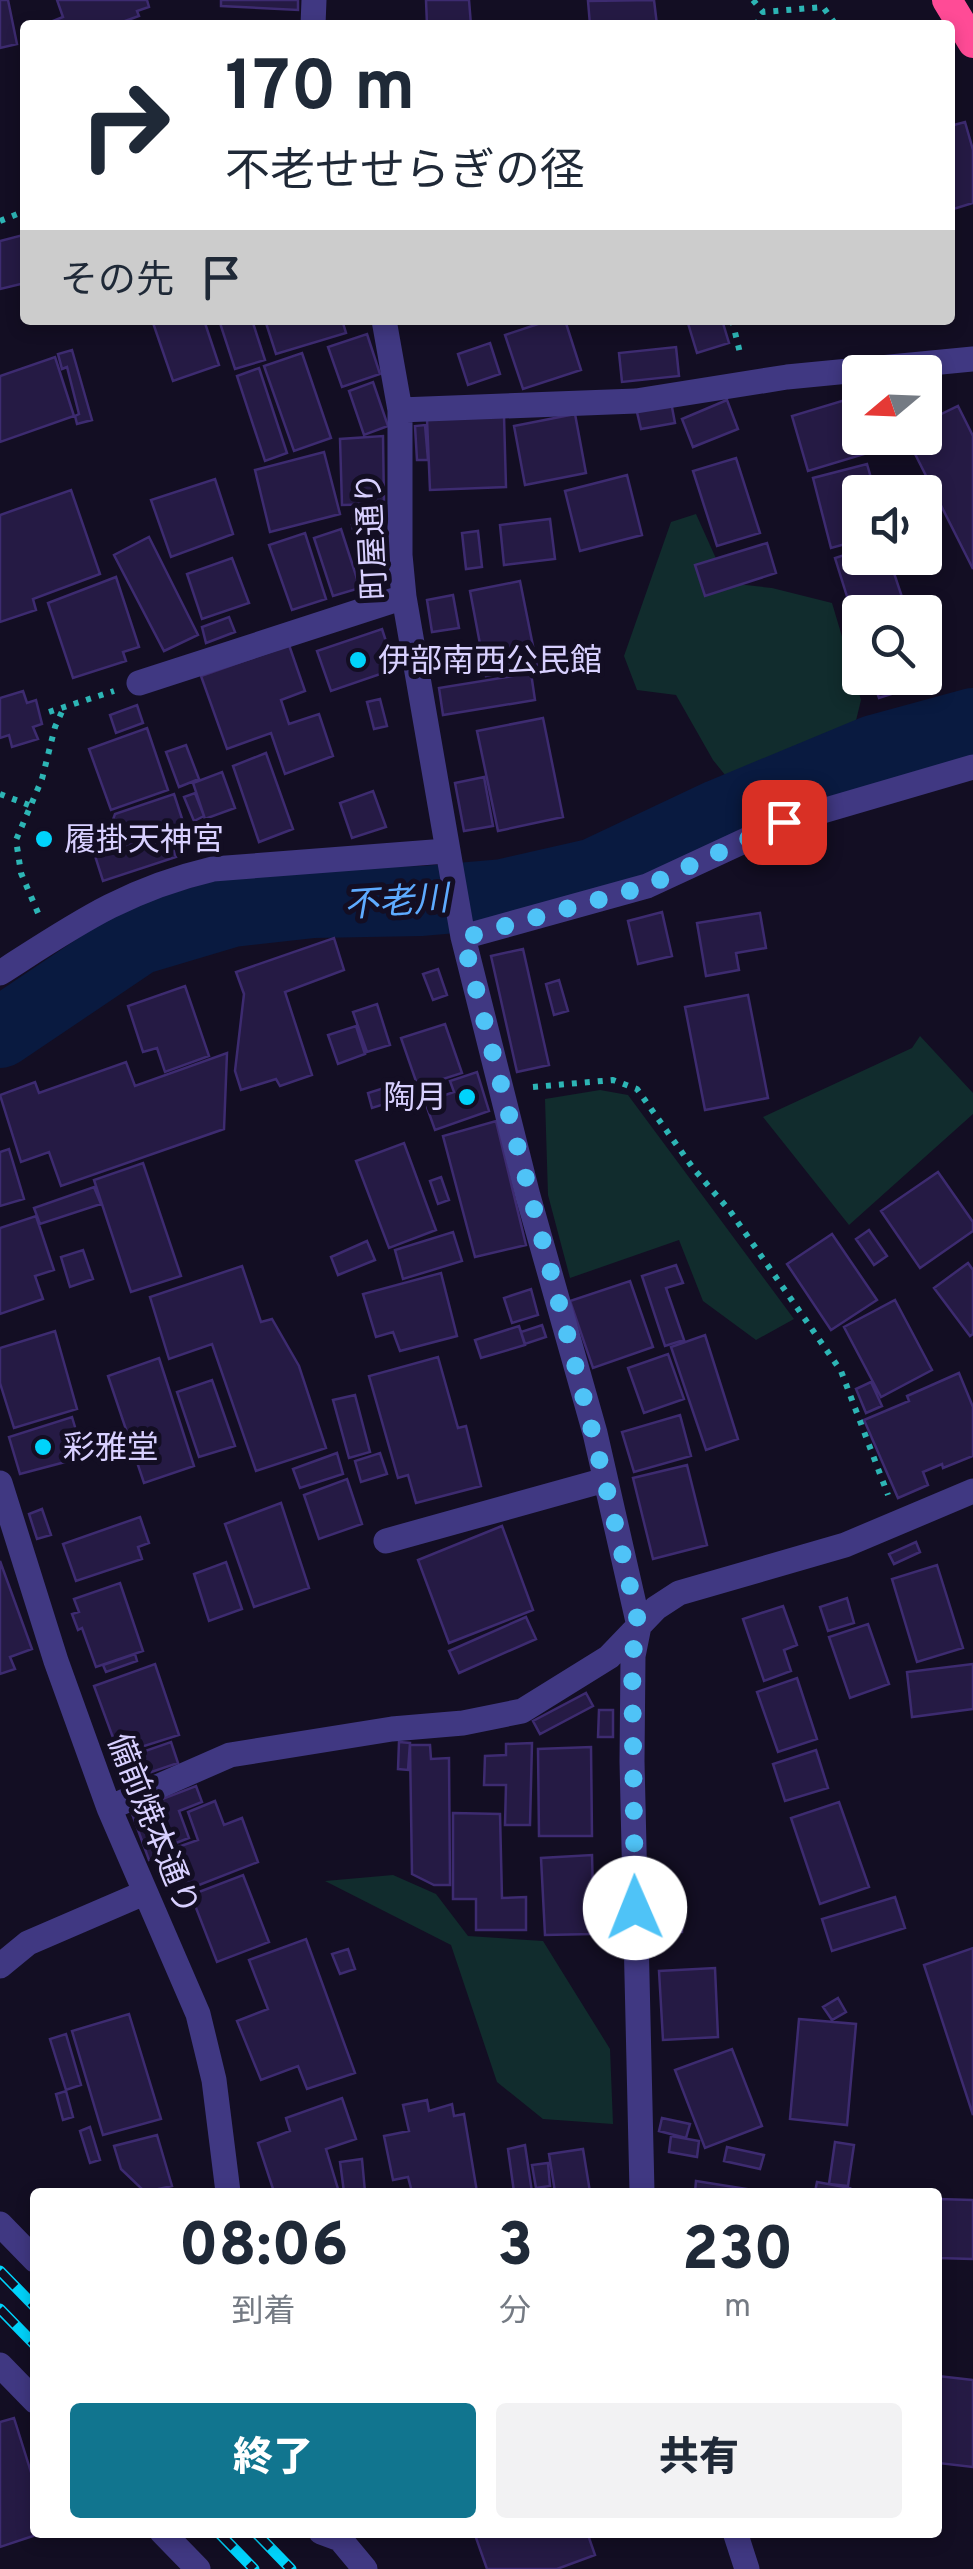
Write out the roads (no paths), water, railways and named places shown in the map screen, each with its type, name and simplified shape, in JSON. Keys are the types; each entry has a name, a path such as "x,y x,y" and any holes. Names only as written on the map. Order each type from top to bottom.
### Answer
{"highway":[{"path":"947,0 973,44"}],"street":[{"name":"町屋通り","path":"385,325 400,410 400,555 404,598 447,860 463,938 605,1480 639,1626"},
{"path":"400,410 636,401 787,377 973,359"},
{"path":"139,683 404,598"},
{"path":"463,938 647,886 784,822 973,767"},
{"path":"0,974 96,911 138,890 213,869 447,860"},
{"path":"386,1540 605,1480"},
{"name":"備前焼本通り","path":"0,1483 56,1662 109,1808 198,2014 208,2045 227,2188"},
{"path":"109,1808 230,1755 522,1712 609,1657 656,1608 680,1593 844,1544 973,1491"},
{"path":"639,1626 632,1656 632,1761 642,2188"},
{"path":"0,1966 28,1943 144,1893"},
{"path":"0,2224 30,2255"},
{"path":"0,2365 30,2396"},
{"path":"168,2538 198,2569"},
{"path":"337,2538 365,2569"},
{"path":"737,2538 747,2569"}],"waterway":[{"name":"不老川","path":"0,1033 138,940 232,912 313,903 422,901 503,894 595,873 720,814 874,750 973,723"}],"railway":[{"path":"0,2271 30,2302"},
{"path":"0,2309 30,2340"},
{"path":"224,2538 254,2569"},
{"path":"261,2538 291,2569"}],"place":[{"name":"伊部南西公民館","path":"358,660"},
{"name":"履掛天神宮","path":"44,839"},
{"name":"陶月","path":"467,1097"},
{"name":"彩雅堂","path":"43,1447"}]}
